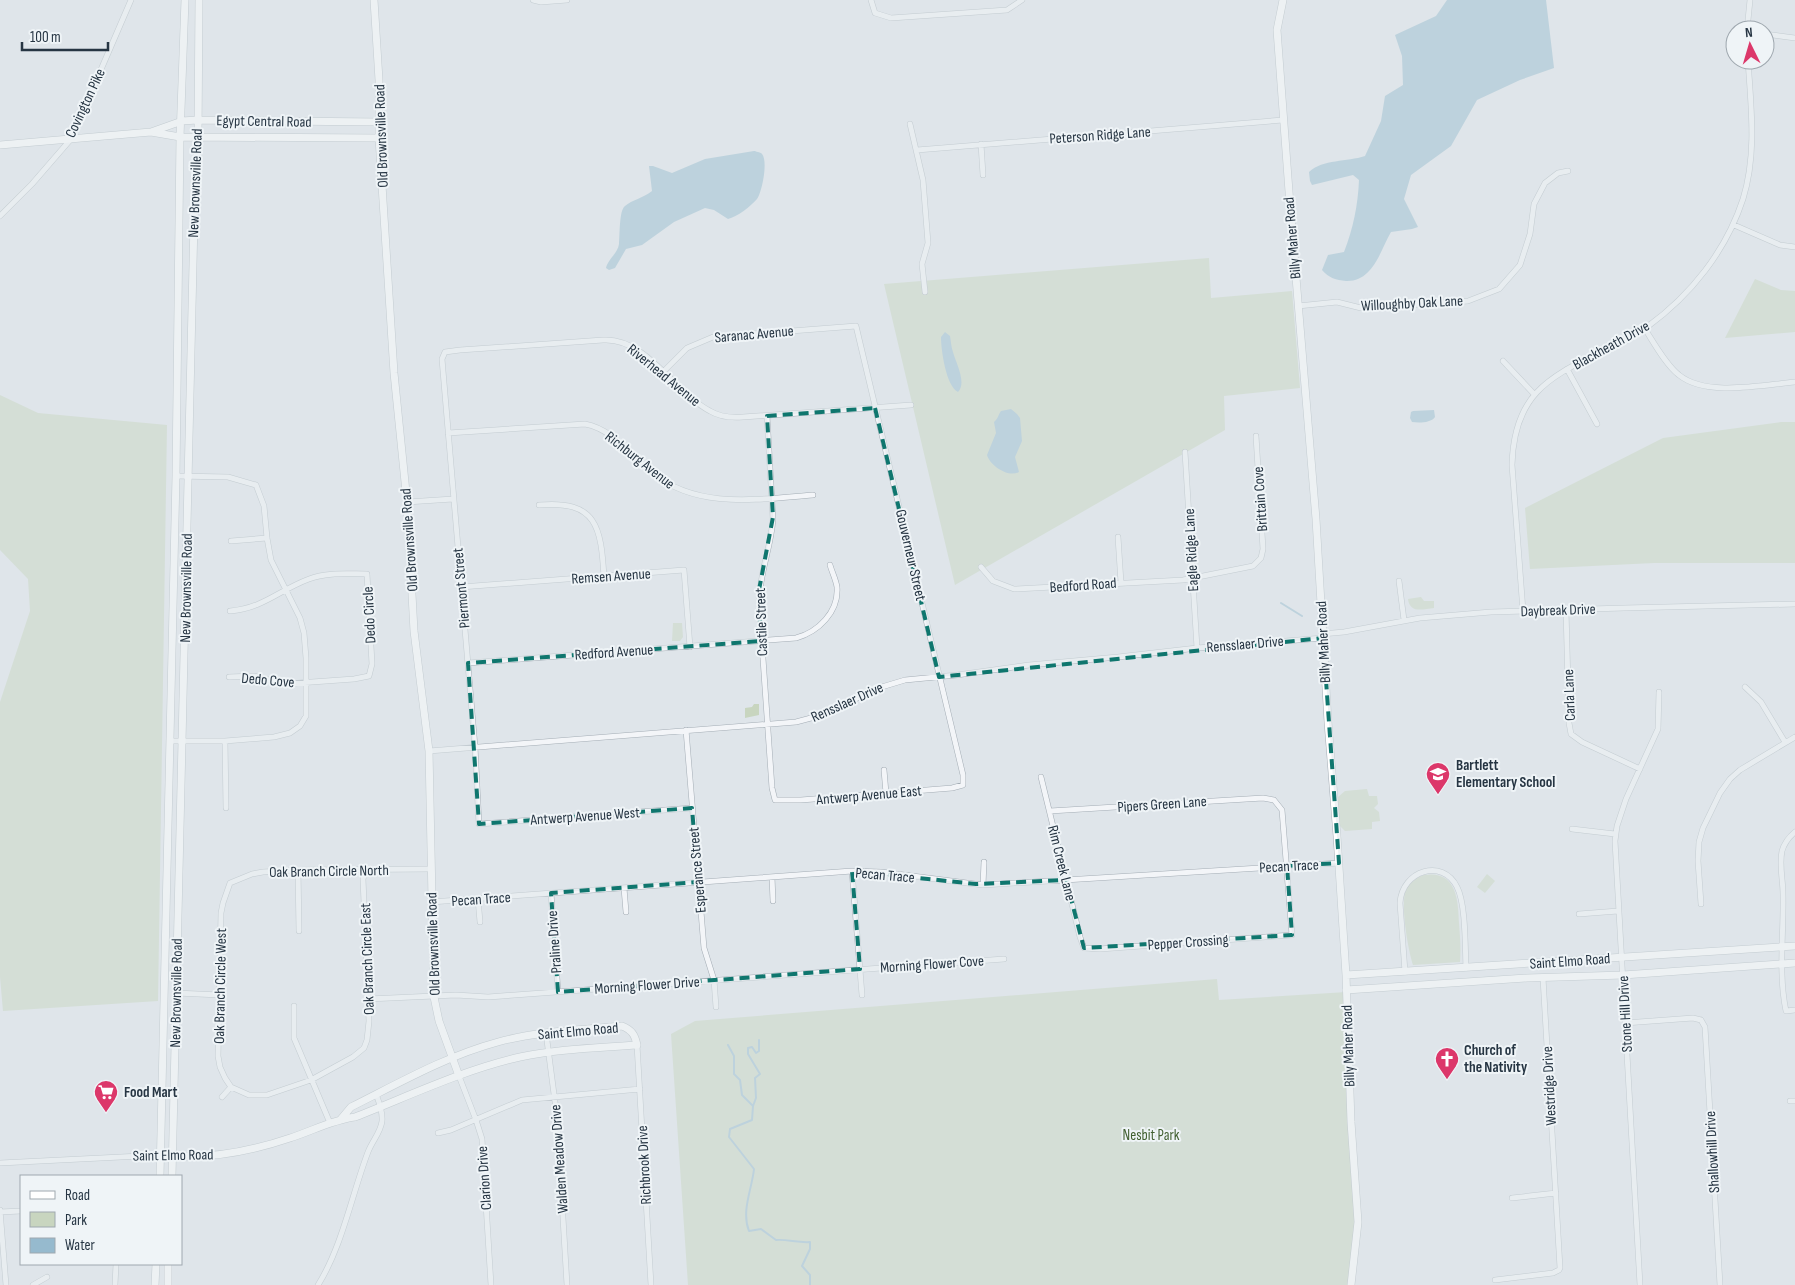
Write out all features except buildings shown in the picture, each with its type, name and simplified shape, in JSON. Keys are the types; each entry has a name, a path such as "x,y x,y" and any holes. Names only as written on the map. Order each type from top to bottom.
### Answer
{"main road":[{"name":"New Brownsville Road","path":"160,1175 176,476 180,137 185,0"},
{"name":"New Brownsville Road","path":"172,1175 194,221 198,137 199,0"},
{"name":"Old Brownsville Road","path":"374,0 379,80 378,122 393,365 407,502 414,631 429,751 434,997 439,1021 459,1076"},
{"name":"Billy Maher Road","path":"1284,0 1277,30 1316,519 1346,975 1350,1112 1358,1222 1351,1285"},
{"name":"Egypt Central Road","path":"0,145 151,132 182,121 197,120 378,122"},
{"name":"Egypt Central Road","path":"151,132 180,137 379,138"},
{"name":"Saint Elmo Road","path":"1346,975 1795,946"},
{"name":"Saint Elmo Road","path":"1346,990 1456,982 1623,975 1795,963"},
{"path":"1455,969 1456,982"},
{"path":"1410,971 1414,985"},
{"name":"Saint Elmo Road","path":"161,1155 184,1157 209,1155 247,1149 288,1139 341,1119 355,1117 495,1063 549,1052 637,1046 634,1035 630,1030 622,1026 546,1033 503,1041 452,1057 351,1107 341,1119"},
{"path":"156,1265 156,1285"},
{"path":"168,1265 168,1285"}],"street":[{"name":"Covington Pike","path":"0,216 32,184 71,139 131,0"},
{"path":"533,0 541,2 567,0"},
{"path":"871,0 875,12 891,18 1007,10 1022,0"},
{"path":"1748,20 1750,0"},
{"path":"1775,35 1795,38"},
{"name":"Blackheath Drive","path":"1523,610 1512,454 1520,419 1534,394 1549,379 1645,329 1672,308 1716,257 1734,225 1743,198 1751,162 1753,127 1749,70"},
{"name":"Peterson Ridge Lane","path":"916,150 1283,120"},
{"path":"910,124 923,177 928,243 922,264 925,292"},
{"path":"981,144 984,175"},
{"name":"Willoughby Oak Lane","path":"1298,306 1338,302 1361,308 1468,301 1500,289 1520,265 1530,234 1534,204 1545,183 1558,173 1568,171"},
{"path":"1734,225 1780,245 1795,247"},
{"name":"Saranac Avenue","path":"663,372 687,348 713,337 856,326"},
{"name":"Gouverneur Street","path":"856,326 963,775 963,785"},
{"path":"1645,329 1675,372 1695,385 1715,389 1795,382"},
{"name":"Riverhead Avenue","path":"445,352 617,340 626,343 663,372 696,402 711,412 730,417 911,405"},
{"name":"Piermont Street","path":"445,352 442,359 475,747 479,824"},
{"path":"1503,361 1534,394"},
{"path":"1567,369 1597,424"},
{"name":"Castile Street","path":"767,416 772,530 761,572 759,590 772,788 775,800"},
{"name":"Richburg Avenue","path":"448,433 576,424 591,425 608,434 653,473 678,489 696,495 719,500 813,495"},
{"name":"Brittain Cove","path":"1256,436 1263,549 1259,562"},
{"name":"Eagle Ridge Lane","path":"1185,452 1197,648"},
{"path":"170,741 224,741 274,737 290,733 300,726 306,716 304,633 300,618 273,565 266,538 264,506 256,484 228,477 176,476"},
{"path":"407,502 453,498"},
{"path":"539,504 567,504 578,509 589,518 595,525 600,537 604,576"},
{"path":"1118,537 1122,583"},
{"path":"231,541 266,538"},
{"path":"1193,578 1249,568 1259,562 1265,566"},
{"name":"Redford Avenue","path":"468,663 786,640 800,637 826,620 833,609 837,594 830,565"},
{"name":"Bedford Road","path":"981,567 992,581 1014,589 1193,578"},
{"name":"Remsen Avenue","path":"461,587 684,570 690,647"},
{"name":"Dedo Circle","path":"286,590 318,576 366,574 372,664 369,676 354,679 306,682"},
{"path":"1399,581 1404,620"},
{"path":"230,611 253,608 286,590"},
{"name":"Daybreak Drive","path":"1323,636 1404,620 1523,610 1795,604"},
{"name":"Carla Lane","path":"1566,610 1569,723 1571,734 1582,742 1640,769"},
{"name":"Rensslaer Drive","path":"429,751 796,722 822,716 891,683 912,679 1029,665 1323,636"},
{"name":"Dedo Cove","path":"229,677 254,676 282,684 306,682"},
{"path":"1746,687 1761,702 1785,742"},
{"name":"Stone Hill Drive","path":"1640,1285 1615,856 1616,834 1622,808 1658,729 1659,692"},
{"name":"Esperance Street","path":"686,730 704,950 714,980 716,1007"},
{"path":"1701,904 1699,842 1720,793 1730,779 1740,770 1795,736"},
{"path":"224,741 226,808"},
{"path":"884,770 886,793"},
{"name":"Rim Creek Lane","path":"1041,777 1084,948"},
{"name":"Antwerp Avenue East","path":"775,800 952,788 963,785"},
{"name":"Pipers Green Lane","path":"1050,811 1263,798 1274,800 1282,810 1287,866"},
{"name":"Antwerp Avenue West","path":"479,824 692,808"},
{"path":"1572,829 1616,834"},
{"path":"1795,832 1787,841 1782,855 1784,1000 1786,1011 1795,1010"},
{"path":"984,862 984,885"},
{"name":"Pecan Trace","path":"431,902 852,871 881,872 984,885 1339,863"},
{"name":"Pepper Crossing","path":"1084,948 1100,949 1292,935 1287,866"},
{"name":"Oak Branch Circle North","path":"230,882 252,874 298,870 430,869"},
{"path":"298,870 299,931"},
{"name":"Oak Branch Circle East","path":"311,1080 353,1057 364,1048 367,1040 369,1020 364,879 366,870"},
{"path":"852,871 862,994"},
{"path":"1410,971 1400,896 1411,877 1428,871 1439,872 1448,876 1459,891 1462,907 1466,968"},
{"path":"772,877 773,901"},
{"name":"Oak Branch Circle West","path":"230,882 222,906 218,1056 220,1067 232,1087"},
{"path":"624,888 626,912"},
{"name":"Praline Drive","path":"551,893 558,992"},
{"path":"478,899 480,922"},
{"path":"1579,914 1618,911"},
{"name":"Morning Flower Cove","path":"860,969 1004,959"},
{"name":"Morning Flower Drive","path":"368,999 456,996 488,997 860,969"},
{"name":"Westridge Drive","path":"1495,1280 1553,1273 1559,1270 1543,978"},
{"path":"176,993 220,994"},
{"path":"294,1006 294,1038 330,1123"},
{"name":"Shallowhill Drive","path":"1625,1022 1703,1018 1720,1285"},
{"name":"Walden Meadow Drive","path":"546,1033 555,1096 567,1285"},
{"name":"Richbrook Drive","path":"637,1046 651,1285"},
{"name":"Clarion Drive","path":"459,1076 476,1120 482,1142 491,1285"},
{"path":"222,1098 232,1087 249,1095 267,1095 311,1080"},
{"path":"438,1133 452,1130 522,1100 640,1089"},
{"path":"318,1285 325,1274 337,1244 369,1149 380,1130 383,1119 376,1094"},
{"name":"Saint Elmo Road","path":"0,1162 161,1155"},
{"path":"1512,1198 1556,1193"},
{"path":"6,1285 0,1211 20,1211"},
{"path":"115,1285 116,1265"},
{"path":"32,1285 47,1277"}],"highlighted area":[{"path":"875,408 939,677 1323,638 1339,863 1287,866 1292,935 1084,948 1066,880 976,884 852,871 860,969 558,992 551,893 698,882 692,808 479,824 468,663 761,641 759,590 773,517 767,416"}],"green space":[{"path":"1209,258 1211,298 1292,291 1300,388 1224,396 1225,430 955,585 884,284"},
{"path":"1755,279 1781,290 1795,291 1795,332 1725,338"},
{"path":"0,395 38,413 167,425 158,1001 3,1011 0,977 0,702 30,611 28,579 0,550"},
{"path":"1781,422 1795,422 1795,563 1654,563 1530,569 1525,508 1663,438"},
{"path":"1421,597 1424,601 1434,601 1434,608 1418,610 1411,607 1408,599"},
{"path":"673,623 682,623 683,637 680,641 672,641"},
{"path":"754,704 759,704 759,715 745,718 745,708 752,707"},
{"path":"1367,789 1369,796 1377,796 1378,804 1374,808 1379,812 1380,821 1372,822 1372,829 1345,831 1339,825 1338,797 1345,791"},
{"path":"1487,874 1495,881 1485,893 1477,887"},
{"path":"1424,875 1443,877 1454,888 1459,914 1460,962 1413,965 1405,927 1404,896 1410,884 1416,878"},
{"name":"Nesbit Park","path":"1217,979 1219,1000 1347,992 1357,1229 1351,1285 688,1285 671,1034 695,1021"}],"water":[{"path":"1447,0 1546,0 1554,68 1520,80 1477,100 1451,146 1411,175 1404,199 1418,227 1391,232 1374,264 1363,276 1355,280 1346,281 1333,278 1322,270 1328,255 1344,252 1355,217 1359,180 1353,175 1312,185 1309,172 1328,163 1365,156 1381,121 1385,96 1403,85 1402,56 1395,35 1436,16"},
{"path":"754,151 761,153 763,156 765,168 759,195 748,208 728,219 714,210 705,208 674,222 642,245 626,249 615,268 609,270 606,268 619,244 623,208 652,191 649,166 672,173 705,159"},
{"path":"945,332 950,336 952,350 960,373 961,384 958,392 950,383 945,367 941,337"},
{"path":"1011,409 1020,418 1022,441 1015,457 1019,472 1015,473 1000,470 987,455 996,433 994,422 1001,411"},
{"path":"1434,410 1435,417 1428,421 1412,422 1410,418 1413,411"}],"waterway":[{"path":"1281,603 1302,616"},
{"path":"753,1106 756,1098 755,1078 760,1074 748,1054 748,1048 752,1047 756,1053 759,1051 759,1040"},
{"path":"728,1045 734,1056 734,1074 740,1080 742,1095 753,1106 752,1120 730,1129 729,1137 754,1169 746,1216 749,1231 761,1229 776,1240 810,1242 810,1249 802,1266 810,1275 810,1285"}],"place":[{"name":"Bartlett Elementary School","path":"1438,795"},
{"name":"Church of the Nativity","path":"1447,1080"},
{"name":"Food Mart","path":"106,1113"}]}
